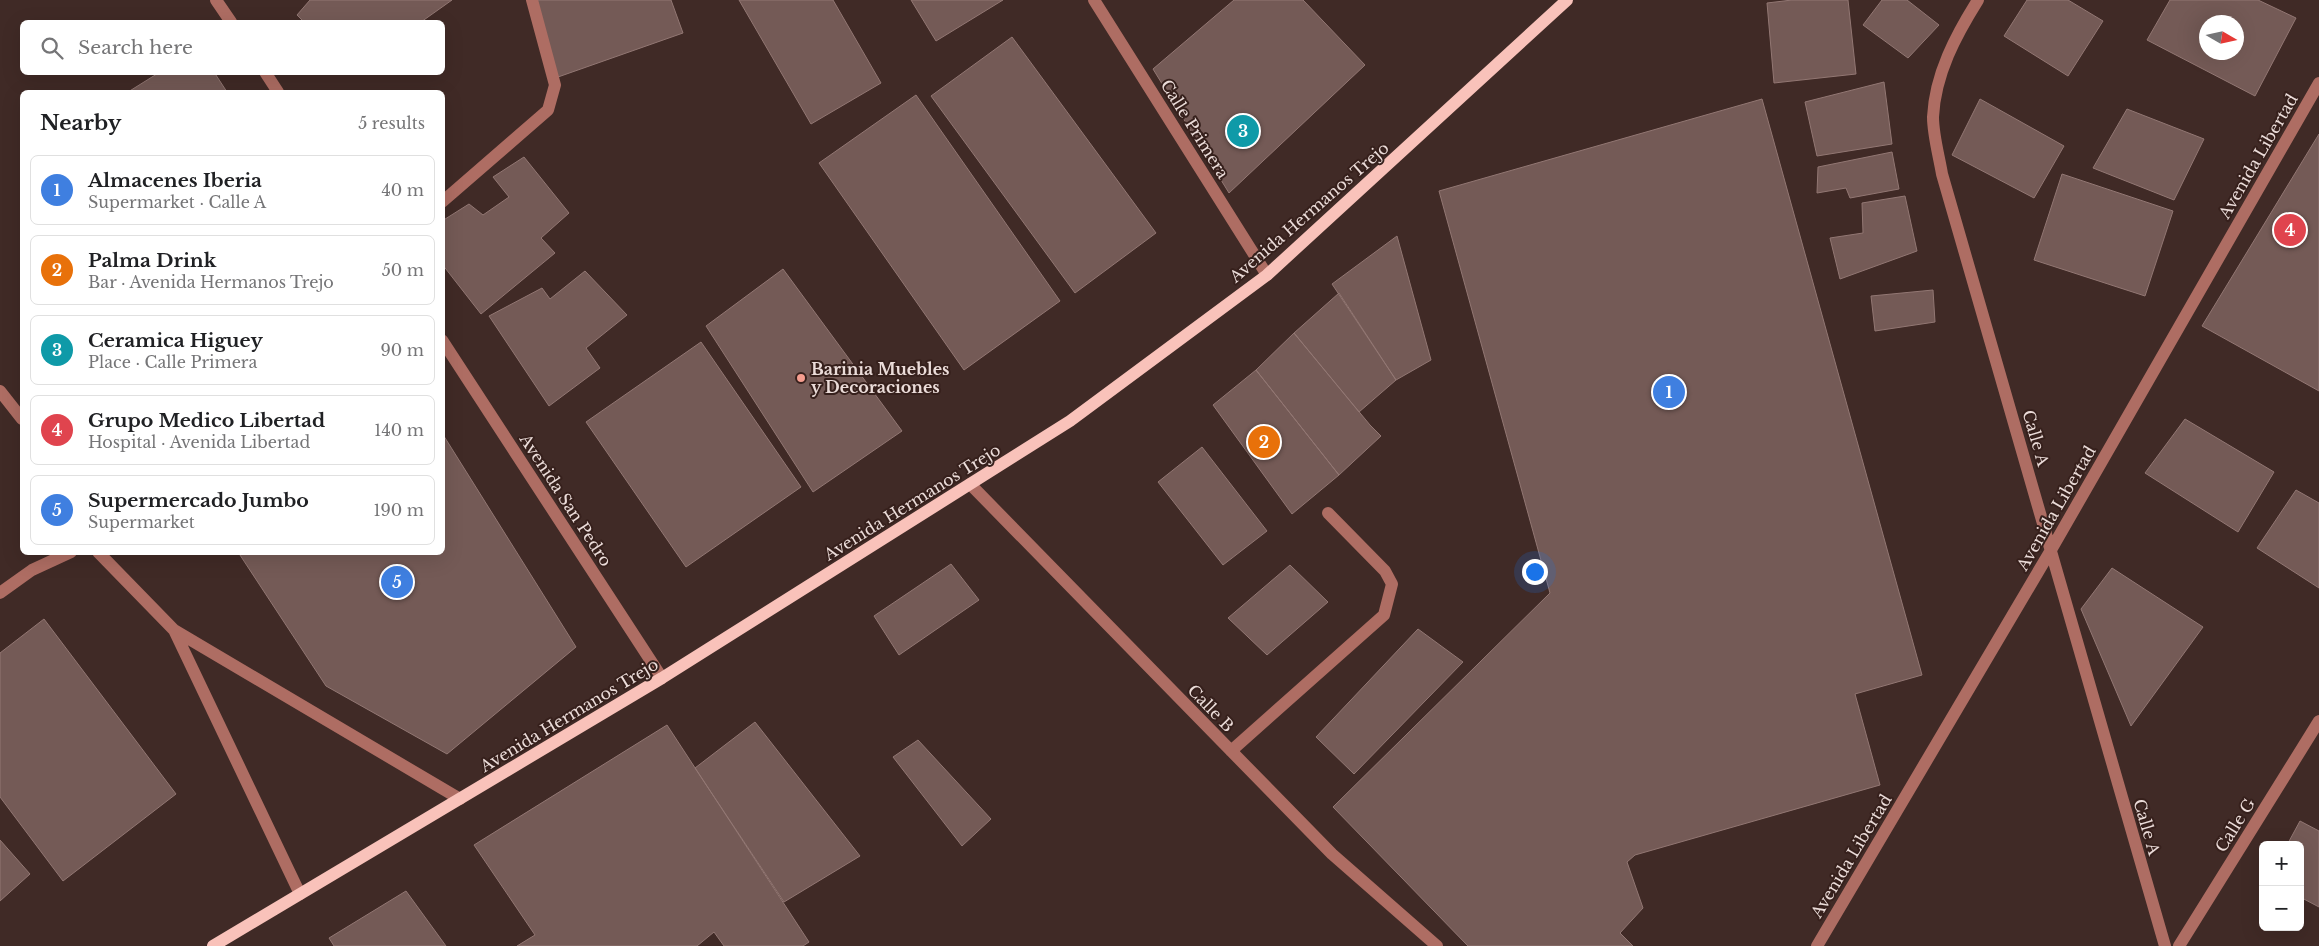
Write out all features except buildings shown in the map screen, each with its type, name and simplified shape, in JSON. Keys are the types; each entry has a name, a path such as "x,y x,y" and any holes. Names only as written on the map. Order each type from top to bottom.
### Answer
{"main road":[{"name":"Avenida Hermanos Trejo","path":"213,946 662,678 1070,421 1267,274 1567,0"}],"street":[{"path":"216,0 230,20"},
{"path":"445,199 548,110 555,85 532,0"},
{"name":"Calle Primera","path":"1094,0 1267,274"},
{"name":"Calle A","path":"1978,0 1958,32 1940,78 1933,118 1942,174 2165,946"},
{"path":"266,75 277,90"},
{"name":"Avenida Libertad","path":"1817,946 2051,550 2319,83"},
{"name":"Avenida San Pedro","path":"445,345 662,678"},
{"path":"0,391 20,416"},
{"name":"Calle B","path":"970,484 1332,854 1437,946"},
{"path":"1231,751 1384,615 1392,584 1385,571 1328,513"},
{"path":"0,593 32,570 64,555"},
{"path":"101,555 174,630 460,799"},
{"path":"174,630 300,894"},
{"name":"Calle G","path":"2179,946 2319,722"}],"place":[{"name":"Ceramica Higuey","path":"1243,131"},
{"name":"Grupo Medico Libertad","path":"2290,230"},
{"name":"Barinia Muebles y Decoraciones","path":"801,378"},
{"name":"Almacenes Iberia","path":"1669,392"},
{"name":"Palma Drink","path":"1264,442"},
{"name":"Supermercado Jumbo","path":"397,582"}]}
